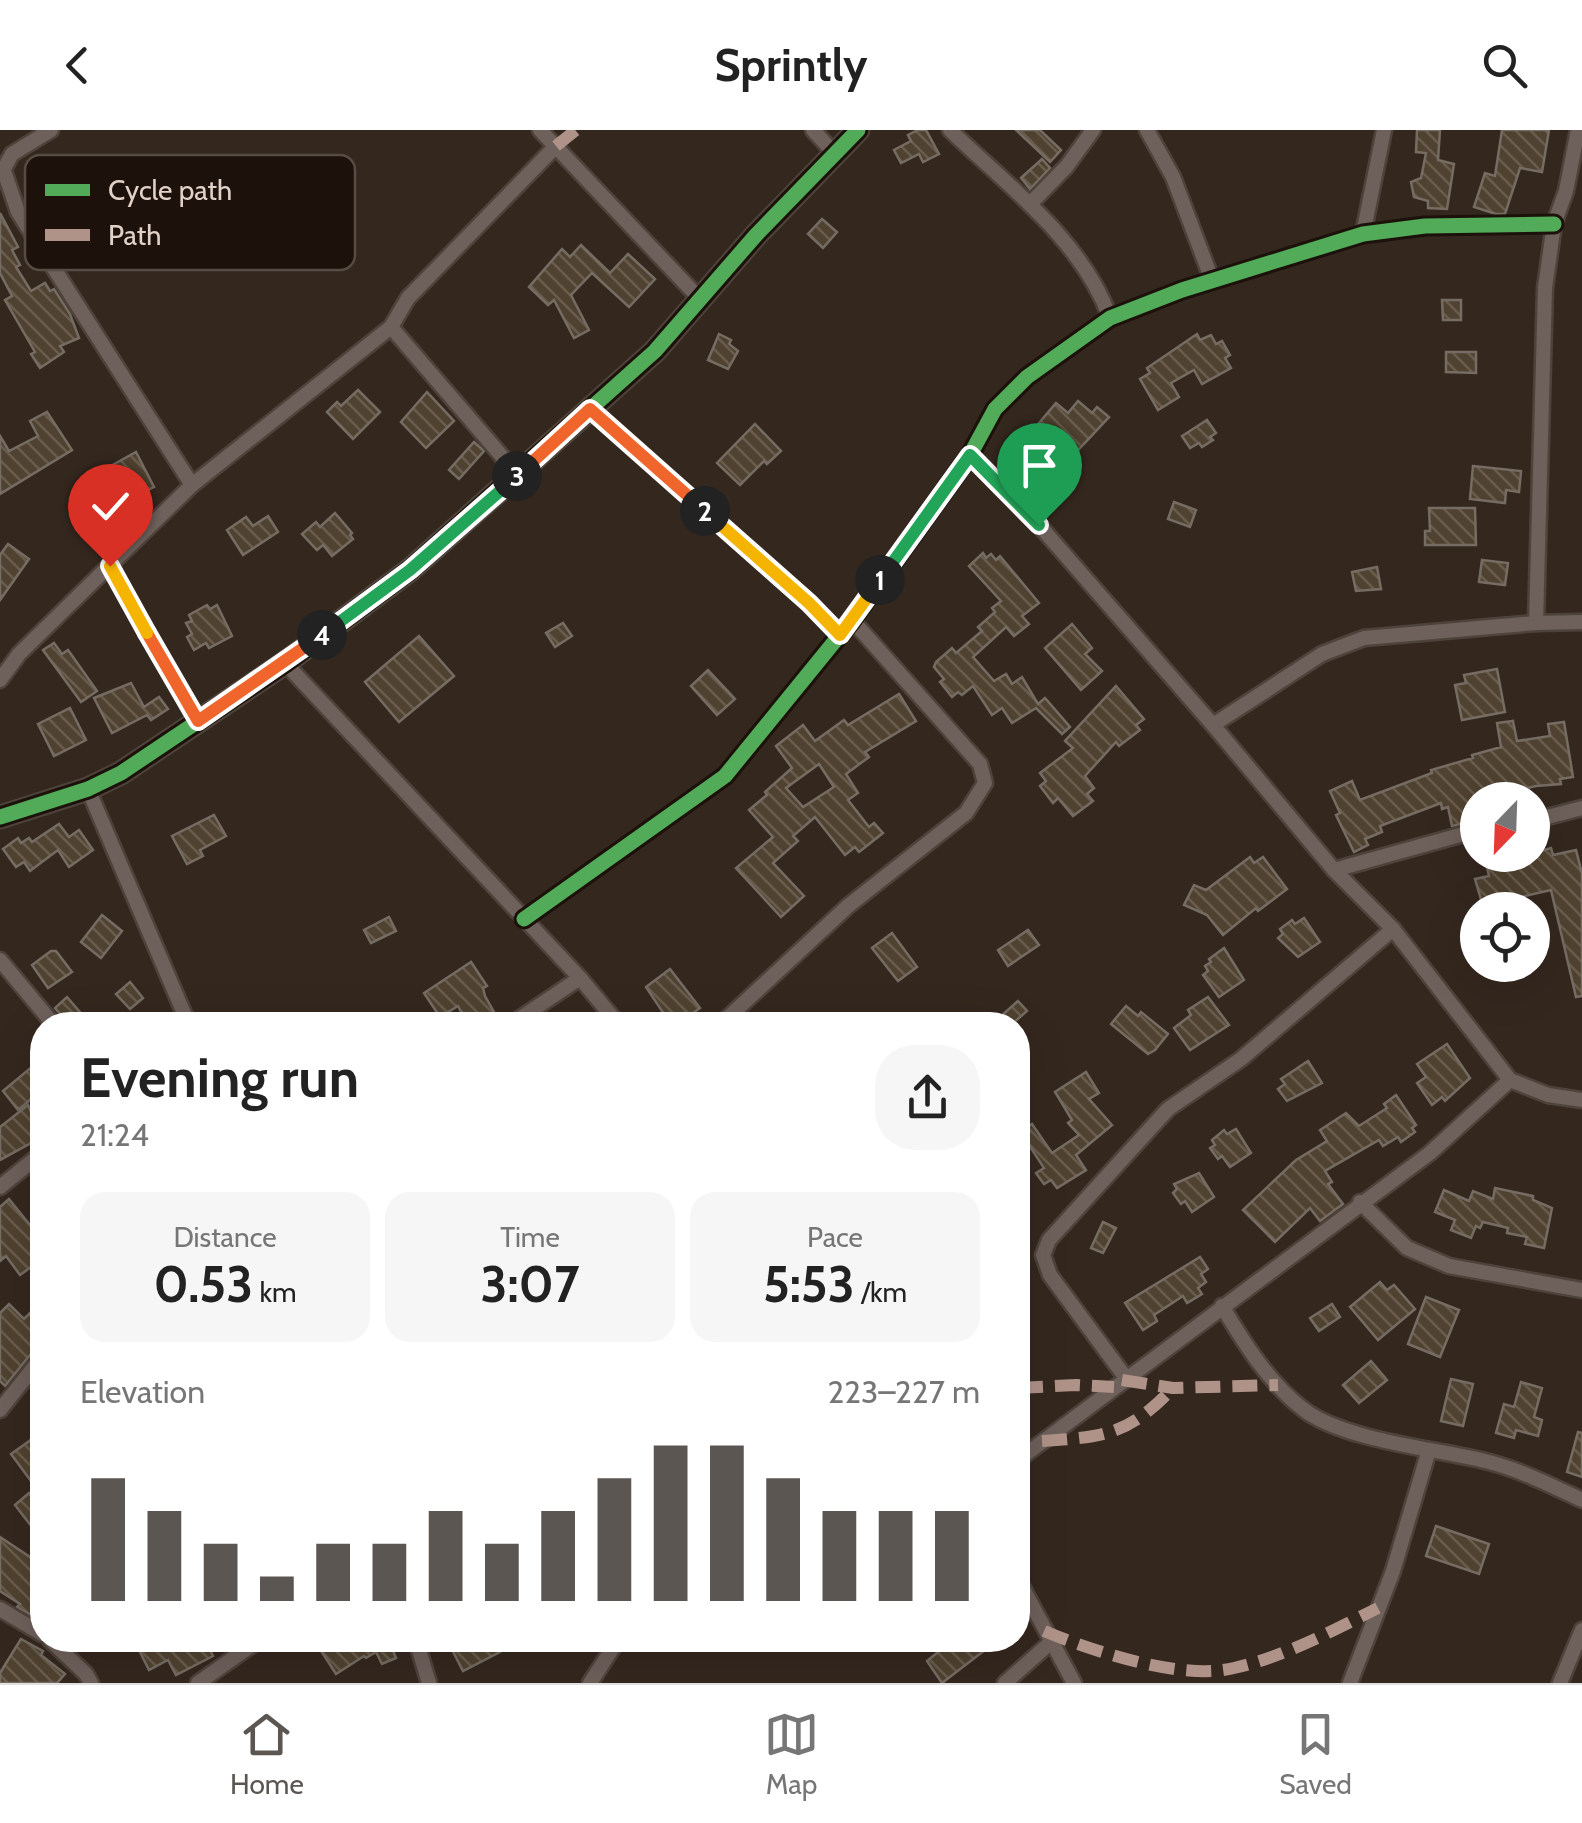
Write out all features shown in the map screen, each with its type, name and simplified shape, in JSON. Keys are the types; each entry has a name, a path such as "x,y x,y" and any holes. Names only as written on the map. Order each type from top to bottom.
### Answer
{"street":[{"path":"25,223 2,173 12,154 51,130"},
{"path":"540,130 699,298"},
{"path":"813,130 836,155"},
{"path":"0,817 88,789 121,773 285,663 410,570 655,352 699,298 858,130"},
{"path":"950,130 1030,204 1102,295 1110,318"},
{"path":"1030,204 1068,166 1093,130"},
{"path":"1147,130 1181,194 1212,280"},
{"path":"1363,234 1384,130"},
{"path":"1536,622 1545,288 1554,224 1566,190 1578,130"},
{"path":"0,680 19,654 192,485 391,327 408,298 556,146"},
{"path":"524,919 725,776 852,620 970,455 995,409 1027,377 1110,318 1212,280 1363,234 1424,226 1554,224"},
{"path":"55,270 192,485"},
{"path":"391,327 518,475"},
{"path":"590,409 840,635"},
{"path":"970,455 1051,538 1334,870 1392,929 1510,1080 1548,1095 1582,1100"},
{"path":"110,566 198,721"},
{"path":"734,1012 848,906 966,812 985,783 980,764 852,620"},
{"path":"1213,724 1322,654 1364,638 1536,622 1582,622"},
{"path":"285,663 608,1012"},
{"path":"88,789 183,1012"},
{"path":"1550,816 1582,808"},
{"path":"1334,870 1460,835"},
{"path":"1126,1378 1050,1274 1042,1255 1049,1240 1168,1109 1240,1059 1392,929"},
{"path":"0,960 43,1012"},
{"path":"529,1012 580,978"},
{"path":"1030,1451 1430,1152 1510,1080"},
{"path":"0,1187 30,1163"},
{"path":"1360,1202 1407,1248 1449,1266 1582,1290"},
{"path":"1222,1306 1246,1346 1305,1412 1345,1428 1484,1460 1582,1500"},
{"path":"0,1410 30,1372"},
{"path":"1350,1683 1392,1571 1429,1450"},
{"path":"1030,1603 1074,1683"},
{"path":"0,1609 30,1627"},
{"path":"1560,1683 1582,1630"},
{"path":"1005,1683 1050,1643"},
{"path":"63,1652 91,1683"},
{"path":"202,1682 243,1652"},
{"path":"420,1652 429,1683"},
{"path":"590,1683 610,1652"}],"building":[{"path":"926,130 939,154 923,162 919,154 901,163 894,150 911,141 908,135"},
{"path":"1016,130 1040,130 1061,150 1050,162"},
{"path":"1417,130 1440,130 1438,160 1454,164 1447,209 1428,208 1428,201 1414,197 1411,182 1421,178 1426,153 1416,152"},
{"path":"1502,130 1549,130 1542,172 1520,168 1505,214 1496,214 1474,207 1485,173 1495,176"},
{"path":"1042,159 1050,168 1030,189 1021,178"},
{"path":"0,213 18,247 12,250 20,265 16,267 31,291 45,283 50,291 54,289 79,338 60,346 64,352 40,368 5,300 12,296 0,273"},
{"path":"822,219 837,232 823,248 808,234"},
{"path":"581,245 610,273 628,254 655,279 629,307 592,273 571,295 589,330 574,338 554,300 548,305 529,287 562,249 570,257"},
{"path":"1442,300 1461,300 1461,320 1443,320"},
{"path":"719,334 731,340 729,344 738,351 728,369 708,360"},
{"path":"1197,334 1200,340 1211,335 1216,344 1222,341 1230,355 1225,358 1231,368 1202,384 1194,370 1171,383 1179,397 1158,410 1140,379 1150,373 1147,368"},
{"path":"1446,352 1476,352 1476,373 1446,372"},
{"path":"358,390 380,412 353,439 327,412 337,402 341,406"},
{"path":"427,392 454,421 426,448 401,422"},
{"path":"1078,401 1092,413 1097,407 1109,417 1067,462 1045,443 1053,434 1039,423 1056,403 1068,413"},
{"path":"47,412 72,450 0,494 0,436 9,451 38,436 30,421"},
{"path":"1207,420 1216,433 1210,437 1213,440 1190,448 1182,436"},
{"path":"755,424 781,451 767,464 764,461 740,485 717,463"},
{"path":"474,442 484,451 459,479 449,470"},
{"path":"136,452 154,487 115,506 100,472"},
{"path":"1473,466 1521,471 1519,492 1506,490 1505,503 1470,499"},
{"path":"1174,502 1196,510 1190,527 1168,519"},
{"path":"1429,508 1475,508 1476,545 1425,545 1425,531 1430,531"},
{"path":"335,513 353,539 332,556 323,545 317,550 302,534 316,522 320,527"},
{"path":"268,516 278,532 243,555 227,530 246,517 253,526"},
{"path":"8,544 29,559 0,600 0,555"},
{"path":"983,553 996,560 1000,556 1039,603 1022,616 1029,624 1014,636 1006,627 973,657 994,681 1006,674 1012,684 1022,677 1038,704 1045,698 1070,727 1062,734 1036,708 1012,723 1002,708 992,715 973,686 952,697 940,682 944,679 934,667 936,662 952,648 956,653 982,631 978,627 1001,601 969,566"},
{"path":"1482,560 1508,563 1505,585 1479,582"},
{"path":"1377,567 1381,589 1356,591 1352,572"},
{"path":"207,605 210,609 217,605 232,636 209,648 206,643 194,650 187,637 192,634 186,623 192,621 189,615"},
{"path":"563,623 572,636 555,647 546,633"},
{"path":"1072,624 1092,648 1085,654 1102,671 1081,690 1045,648"},
{"path":"419,636 454,676 399,722 365,682"},
{"path":"54,643 62,654 68,650 97,691 81,702 43,650"},
{"path":"1497,669 1505,712 1462,720 1455,685 1466,683 1464,675"},
{"path":"708,670 735,699 717,715 691,686"},
{"path":"131,683 144,707 159,697 168,709 151,720 147,715 112,733 94,698"},
{"path":"1116,686 1144,719 1136,725 1140,730 1119,746 1116,742 1085,776 1094,788 1087,794 1093,801 1073,816 1058,798 1053,803 1040,786 1046,781 1040,773 1073,748 1065,741"},
{"path":"899,694 916,721 865,752 869,757 846,774 858,793 848,800 869,827 874,823 883,833 859,852 855,847 845,855 815,817 793,836 798,841 773,863 804,896 781,917 736,868 773,837 749,810 792,768 776,746 803,725 815,741 844,720 848,725","holes":["819,764 834,787 803,807 786,788"]},
{"path":"70,708 86,740 54,756 38,724"},
{"path":"1513,721 1517,741 1550,736 1548,724 1564,722 1573,777 1550,785 1460,782 1460,824 1452,826 1448,807 1442,809 1441,803 1380,826 1382,832 1365,839 1368,845 1354,852 1336,815 1340,813 1330,791 1352,781 1360,800 1432,773 1431,770 1501,747 1497,723"},
{"path":"214,815 226,836 200,850 203,856 187,864 172,836"},
{"path":"59,824 69,837 79,830 93,850 69,867 58,850 30,871 24,862 16,867 3,849 18,838 21,843 29,838 32,842"},
{"path":"1550,848 1553,855 1576,850 1582,874 1582,996 1576,997 1551,890 1479,892 1475,879 1489,876 1488,872 1550,872"},
{"path":"1250,857 1254,863 1263,857 1287,889 1223,935 1207,915 1184,905 1194,885 1206,890"},
{"path":"102,915 122,931 101,958 81,942"},
{"path":"389,917 396,931 371,943 364,930"},
{"path":"1304,918 1320,942 1298,957 1278,938 1283,934 1280,929 1292,920 1295,924"},
{"path":"1028,930 1039,945 1008,966 998,950"},
{"path":"892,933 917,967 898,981 872,948"},
{"path":"1224,948 1244,980 1219,997 1203,975 1208,971 1205,966 1211,962 1209,959"},
{"path":"56,951 72,972 48,988 32,965"},
{"path":"471,962 487,986 483,988 485,996 494,1012 461,1012 458,1006 448,1012 437,1012 424,993"},
{"path":"670,969 700,1008 694,1012 663,1012 646,987"},
{"path":"130,982 143,998 130,1009 116,994"},
{"path":"67,997 80,1012 59,1012 55,1008"},
{"path":"1208,997 1229,1025 1190,1050 1174,1028 1191,1015 1188,1010"},
{"path":"1018,1001 1027,1011 1026,1012 1006,1012"},
{"path":"1126,1006 1138,1016 1141,1012 1168,1034 1148,1054 1111,1024"},
{"path":"1447,1044 1470,1078 1445,1101 1442,1097 1432,1105 1417,1083 1426,1077 1417,1064"},
{"path":"1308,1061 1322,1083 1287,1101 1278,1089 1285,1084 1281,1079"},
{"path":"30,1068 30,1100 18,1110 3,1091"},
{"path":"1086,1072 1099,1093 1089,1099 1112,1125 1076,1155 1086,1170 1057,1188 1051,1180 1044,1184 1036,1173 1044,1168 1030,1147 1032,1124 1052,1153 1079,1135 1068,1123 1072,1120 1055,1092"},
{"path":"1396,1095 1416,1125 1412,1128 1415,1132 1401,1142 1398,1137 1383,1146 1379,1140 1325,1171 1332,1182 1328,1184 1343,1204 1320,1221 1310,1208 1275,1242 1243,1210 1296,1160 1327,1141 1320,1130 1346,1113 1359,1126 1387,1108 1384,1104"},
{"path":"28,1105 30,1144 0,1160 0,1127"},
{"path":"1236,1129 1251,1153 1230,1167 1210,1148 1215,1145 1212,1140 1224,1130 1227,1134"},
{"path":"1199,1173 1214,1197 1192,1212 1173,1193 1177,1189 1174,1184"},
{"path":"1495,1188 1533,1196 1533,1200 1552,1208 1544,1248 1525,1244 1527,1237 1507,1233 1508,1228 1483,1222 1480,1228 1476,1226 1471,1238 1451,1230 1455,1220 1435,1212 1444,1190 1469,1201 1473,1191 1493,1199"},
{"path":"9,1199 30,1225 30,1268 20,1275 6,1256 0,1261 0,1207"},
{"path":"1103,1222 1116,1228 1103,1253 1091,1248"},
{"path":"1200,1257 1208,1269 1201,1274 1206,1282 1198,1288 1202,1294 1187,1303 1183,1296 1154,1315 1157,1321 1143,1330 1125,1303"},
{"path":"1380,1282 1387,1290 1394,1285 1415,1309 1378,1340 1350,1307"},
{"path":"1426,1297 1459,1310 1440,1357 1408,1344"},
{"path":"9,1304 24,1319 30,1313 30,1355 5,1386 0,1381 0,1313"},
{"path":"1332,1304 1340,1317 1319,1331 1310,1318"},
{"path":"1371,1361 1387,1380 1359,1403 1343,1385"},
{"path":"1451,1379 1473,1384 1463,1426 1441,1421"},
{"path":"1521,1382 1542,1388 1534,1417 1542,1420 1538,1436 1516,1430 1514,1438 1496,1433 1504,1404 1514,1407"},
{"path":"1578,1432 1582,1433 1582,1477 1567,1472"},
{"path":"30,1441 30,1480 11,1454"},
{"path":"30,1494 30,1524 15,1505"},
{"path":"1436,1526 1489,1544 1479,1574 1426,1556"},
{"path":"0,1537 30,1557 30,1614 0,1591"},
{"path":"21,1639 30,1644 30,1652 42,1652 41,1655 65,1674 57,1683 0,1683 0,1673"},
{"path":"140,1652 211,1652 213,1656 176,1675 168,1660 149,1670"},
{"path":"322,1652 376,1652 364,1656 336,1674"},
{"path":"376,1652 394,1652 396,1658 382,1664"},
{"path":"453,1652 500,1652 463,1671"},
{"path":"938,1652 982,1652 942,1683 927,1661"}],"marked path":[{"path":"556,146 576,130"},
{"path":"1122,1380 1173,1388 1278,1385"},
{"path":"1030,1387 1114,1387"},
{"path":"1042,1441 1114,1431 1142,1416 1173,1388"},
{"path":"1044,1631 1138,1662 1213,1671 1271,1657 1378,1608"}],"cycle path":[{"path":"0,817 88,789 121,773 285,663 410,570 655,351 756,235 858,130"},
{"path":"524,919 725,776 852,620 970,455 995,409 1027,377 1110,318 1182,290 1363,234 1425,226 1554,224"}],"route":[{"path":"110,566 198,721 285,663 410,570 590,409 840,635 970,455 1039,525"}]}
